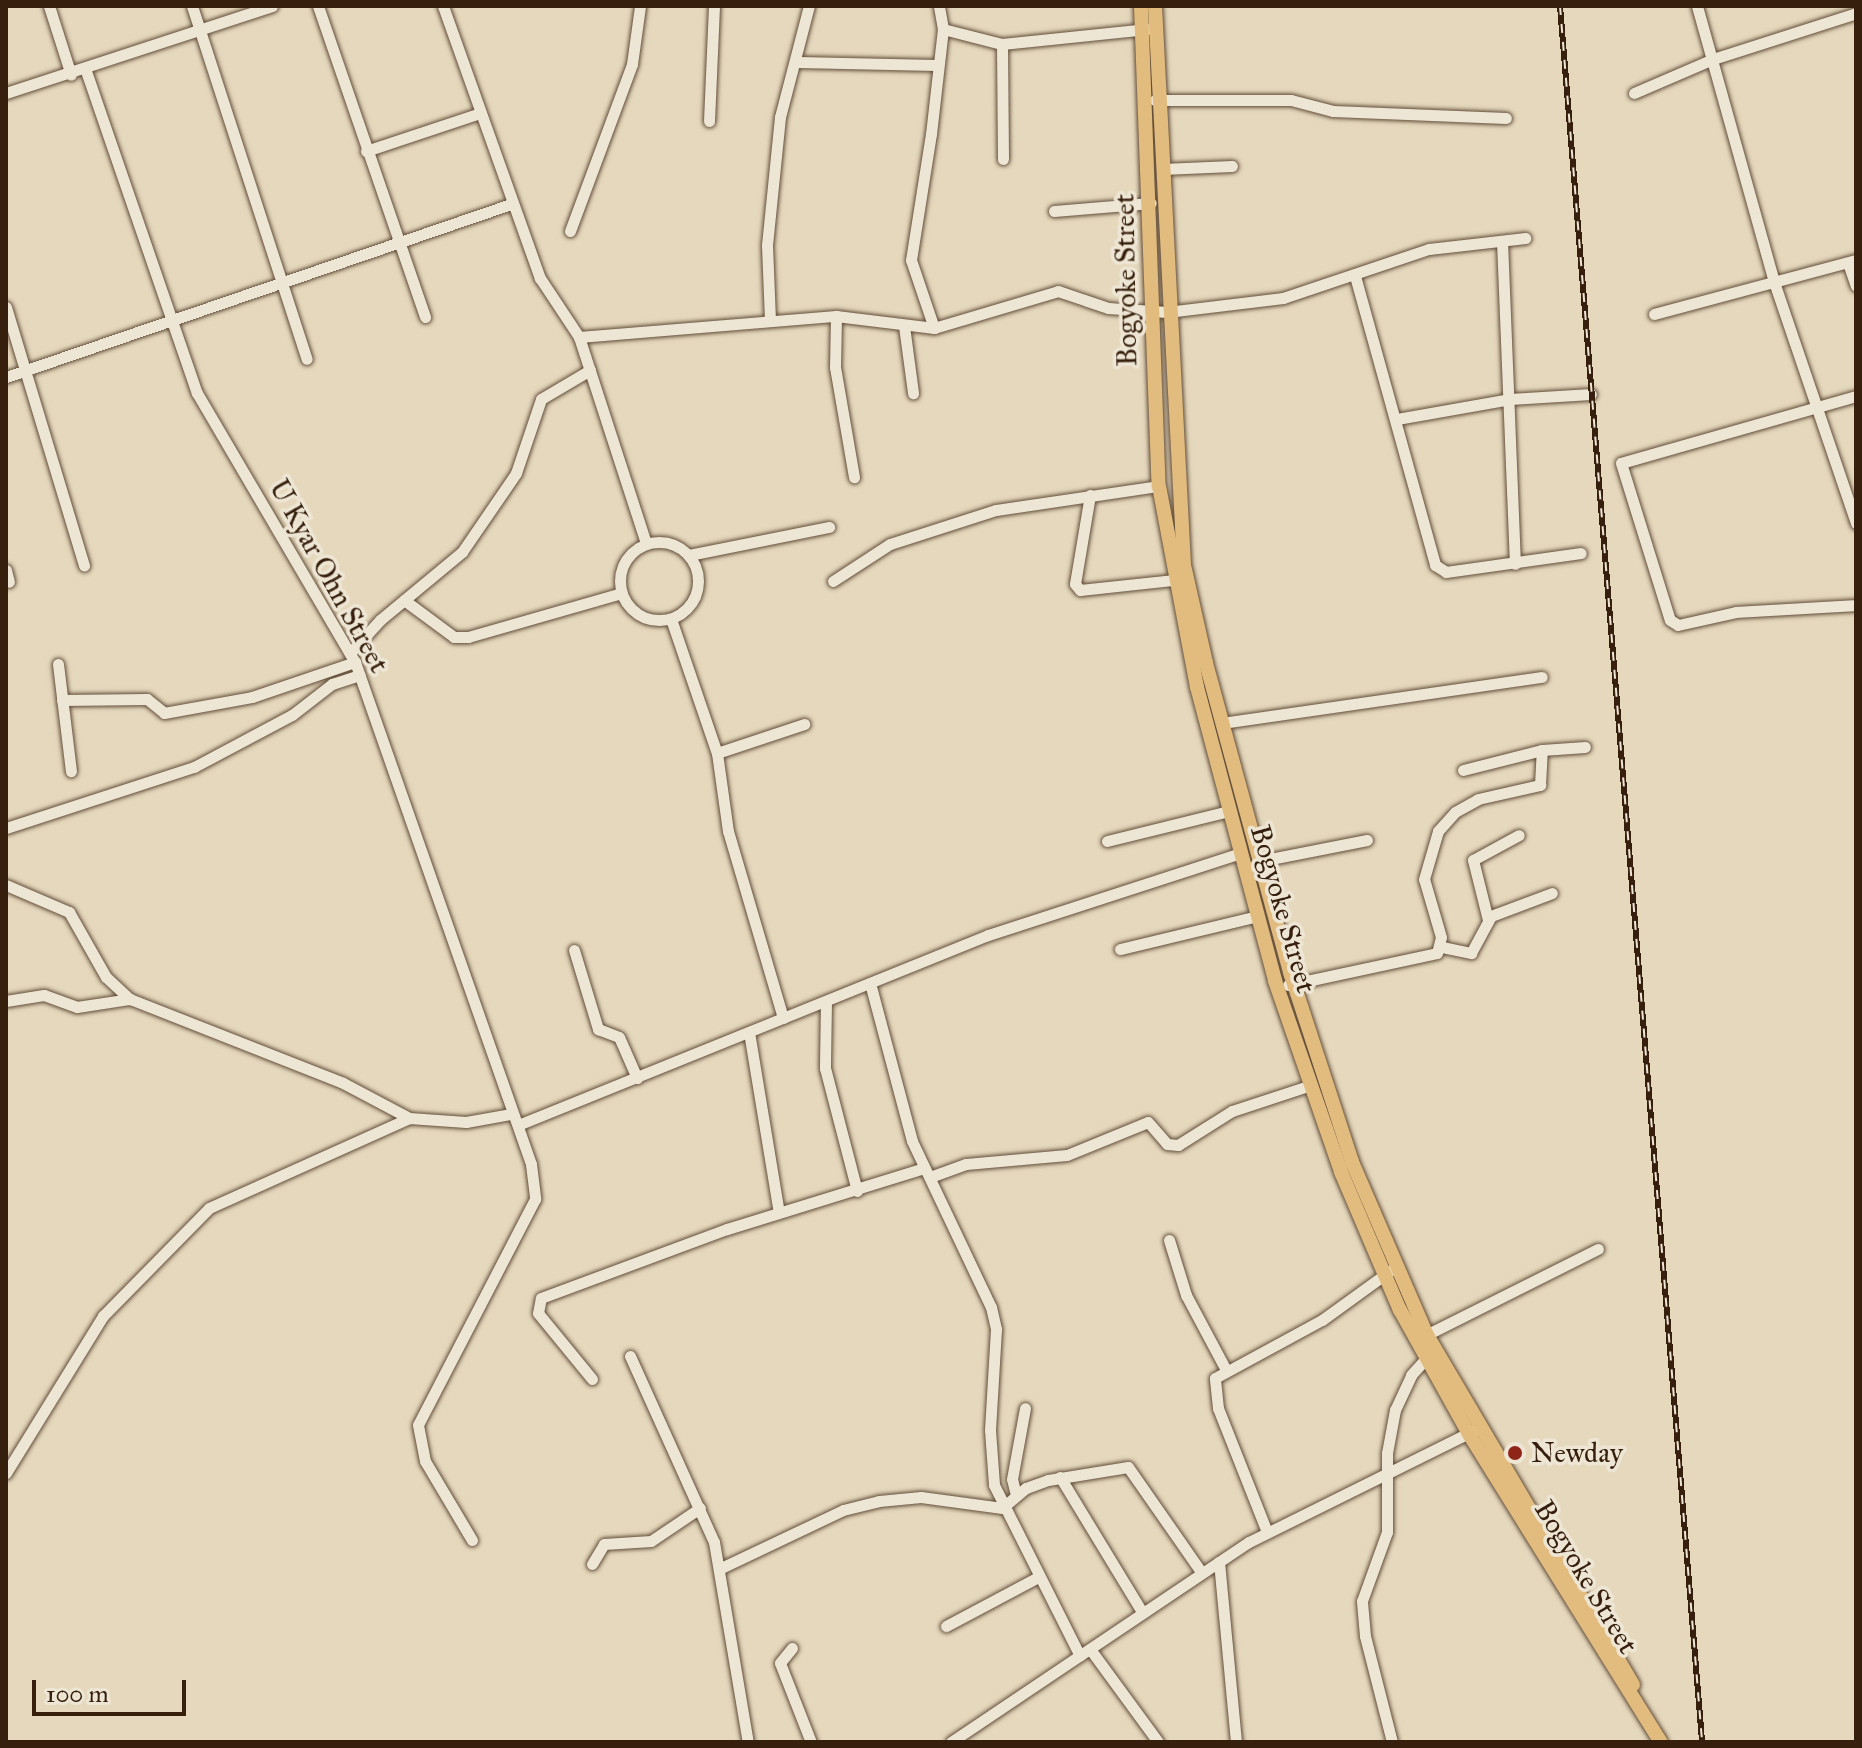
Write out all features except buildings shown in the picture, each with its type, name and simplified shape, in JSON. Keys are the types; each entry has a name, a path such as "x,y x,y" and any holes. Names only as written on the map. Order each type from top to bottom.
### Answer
{"main road":[{"name":"Bogyoke Street","path":"1141,6 1149,29 1153,100 1162,169 1159,486 1174,580 1229,811 1277,988 1311,1085 1422,1338 1474,1431 1661,1740"},
{"name":"Bogyoke Street","path":"1149,29 1155,6"},
{"name":"Bogyoke Street","path":"1153,100 1151,203 1180,537 1222,723 1294,983 1390,1271"}],"street":[{"path":"49,6 71,75"},
{"path":"192,6 307,359"},
{"path":"6,93 86,71 272,6"},
{"path":"318,6 397,243 425,317"},
{"path":"443,6 511,204 540,278 579,337 646,543"},
{"path":"570,231 632,64 640,6"},
{"path":"709,121 714,6"},
{"path":"770,320 767,245 780,117 798,62 809,6"},
{"path":"934,328 911,260 931,134 936,65 943,29 939,6"},
{"path":"1697,6 1774,282 1856,523"},
{"path":"1634,93 1713,59 1856,13"},
{"path":"943,29 1002,44 1149,29"},
{"path":"1002,44 1003,159"},
{"path":"798,62 936,65"},
{"name":"U Kyar Ohn Street","path":"86,71 169,320 197,393 353,657 531,1164 535,1199 418,1425 425,1461 472,1540"},
{"path":"1153,100 1291,100 1333,111 1506,118"},
{"path":"366,151 480,113"},
{"path":"1162,169 1232,166"},
{"path":"1054,211 1151,203"},
{"path":"6,377 511,204"},
{"path":"579,337 836,316 934,328 1058,291 1108,308 1160,312 1283,298 1429,249 1525,238"},
{"path":"1502,241 1515,564"},
{"path":"1654,314 1852,262 1856,286"},
{"path":"1355,276 1435,565 1446,572 1581,553"},
{"path":"6,307 84,566"},
{"path":"836,316 835,367 854,477"},
{"path":"904,326 913,393"},
{"path":"62,700 147,699 164,713 252,697 353,657 404,600 462,552 516,473 541,399 590,370"},
{"path":"1397,419 1510,399 1591,394"},
{"path":"1856,396 1818,411 1621,463 1670,620 1678,625 1736,612 1856,605"},
{"path":"833,581 890,544 1023,503 1159,486"},
{"path":"1090,495 1075,584 1080,590 1174,580"},
{"path":"689,555 698,584 684,612 671,619 640,616 621,593 623,563 646,543 662,541 689,555 829,527"},
{"path":"404,600 454,637 468,637 621,593"},
{"path":"671,619 717,753 728,831 783,1018"},
{"path":"58,664 71,771"},
{"path":"6,828 194,767 292,715 332,684 360,675"},
{"path":"1222,723 1542,677"},
{"path":"717,753 804,724"},
{"path":"1463,770 1542,750 1585,747"},
{"path":"1442,947 1424,879 1438,831 1455,812 1478,799 1540,785 1542,750"},
{"path":"1107,841 1229,811"},
{"path":"1488,920 1473,860 1519,835"},
{"path":"1260,861 1367,840"},
{"path":"518,1125 988,935 1240,853"},
{"path":"6,885 69,912 106,977 130,999 343,1083 409,1118 466,1122 511,1114"},
{"path":"1442,947 1471,953 1488,920 1552,893"},
{"path":"1120,949 1257,916"},
{"path":"1277,988 1437,953 1442,947"},
{"path":"574,950 598,1029 619,1037 637,1078"},
{"path":"870,983 893,1081 927,1173 985,1289 994,1318 990,1463 1002,1508 1038,1577 1085,1652 1158,1742"},
{"path":"6,1001 44,995 77,1007 130,999"},
{"path":"826,1001 827,1081 857,1191"},
{"path":"749,1032 779,1213"},
{"path":"592,1379 538,1313 541,1298 779,1213 927,1173 966,1164 1067,1155 1148,1122 1167,1144 1178,1145 1232,1111 1311,1085"},
{"path":"6,1473 103,1316 209,1208 409,1118"},
{"path":"1169,1240 1186,1295 1225,1368"},
{"path":"1422,1338 1598,1249"},
{"path":"1267,1532 1216,1401 1214,1381 1225,1368 1322,1320 1390,1271"},
{"path":"1392,1742 1365,1636 1362,1601 1387,1532 1385,1476 1401,1393 1430,1353"},
{"path":"630,1356 700,1508 721,1568 734,1681 748,1742"},
{"path":"1016,1495 1012,1479 1025,1408"},
{"path":"951,1742 1142,1612 1267,1532 1474,1431"},
{"path":"1002,1508 1016,1495 1060,1477 1128,1467 1202,1573"},
{"path":"1060,1477 1142,1612"},
{"path":"721,1568 843,1510 879,1501 921,1497 1002,1508"},
{"path":"592,1564 604,1544 651,1541 700,1508"},
{"path":"1219,1562 1236,1742"},
{"path":"946,1626 1038,1577"},
{"path":"792,1648 780,1663 811,1742"}],"railway":[{"path":"1560,6 1702,1742"}],"place":[{"name":"Newday","path":"1515,1453"}]}
